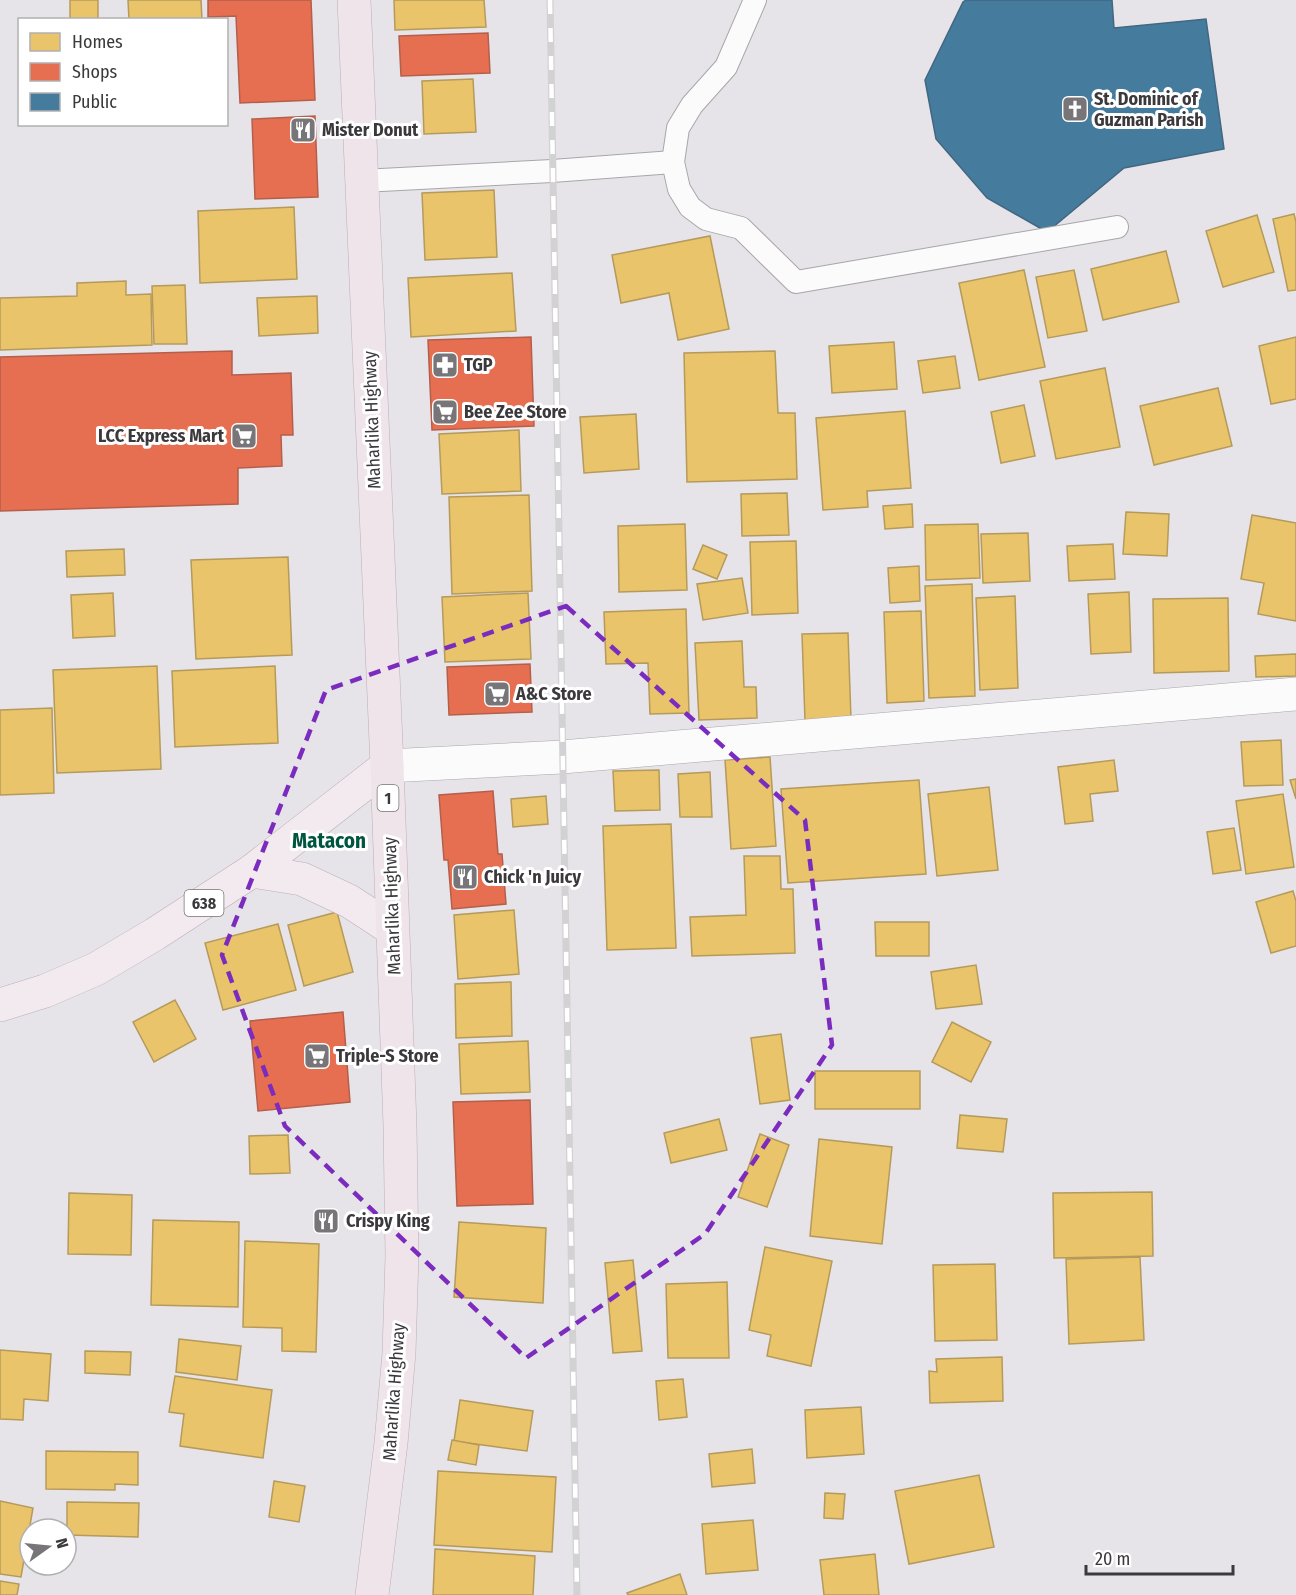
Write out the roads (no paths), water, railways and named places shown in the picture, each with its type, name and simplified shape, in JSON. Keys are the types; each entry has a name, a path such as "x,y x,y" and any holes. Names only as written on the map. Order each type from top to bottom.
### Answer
{"highway":[{"name":"Maharlika Highway","path":"354,0 387,765 400,1126 402,1256 399,1353 392,1443 372,1595"}],"main road":[{"name":"638","path":"0,1005 45,991 96,969 156,934 252,871 387,765"},
{"path":"252,871 302,879 349,901 393,929"}],"street":[{"path":"387,765 574,756 1296,694"}],"lane":[{"path":"755,0 726,67 692,105 678,128 673,162 679,189 690,207 706,219 741,228 796,282 1117,227"},
{"path":"362,181 673,162"}],"railway":[{"path":"550,0 577,1595"}],"place":[{"name":"St. Dominic of Guzman Parish","path":"1075,109"},
{"name":"Mister Donut","path":"303,130"},
{"name":"TGP","path":"445,365"},
{"name":"Bee Zee Store","path":"445,412"},
{"name":"LCC Express Mart","path":"244,436"},
{"name":"A&C Store","path":"497,694"},
{"name":"Chick 'n Juicy","path":"465,877"},
{"name":"Triple-S Store","path":"317,1056"},
{"name":"Crispy King","path":"326,1221"}],"district":[{"name":"Matacon","path":"329,841"}]}
